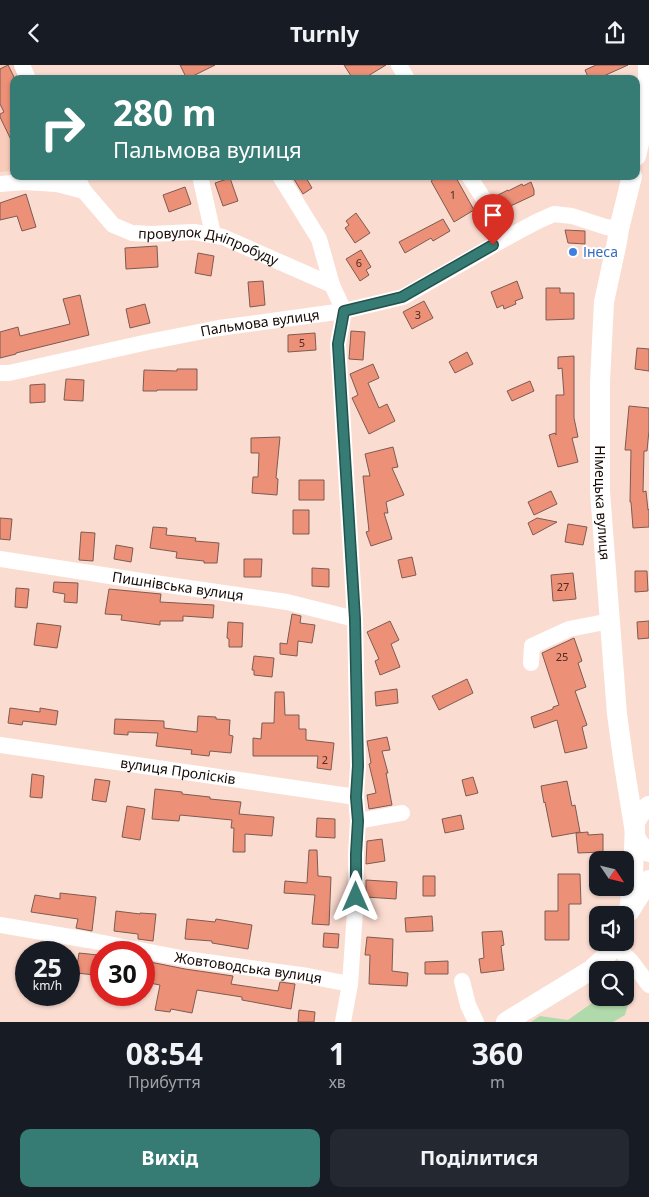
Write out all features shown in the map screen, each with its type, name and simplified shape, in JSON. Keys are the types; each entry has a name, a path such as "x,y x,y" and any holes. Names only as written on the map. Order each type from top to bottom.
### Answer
{"main road":[{"path":"640,142 648,92 648,65"},
{"name":"Німецька вулиця","path":"631,180 604,302 600,381 600,492 617,714 634,830"},
{"path":"627,785 635,792 649,799"},
{"path":"629,906 633,875 635,823 637,816 649,805"},
{"path":"634,830 636,839 649,852"},
{"path":"634,906 649,880"},
{"path":"506,1022 591,970 610,951"}],"street":[{"name":"провулок Дніпробуду","path":"78,180 84,191 113,225 132,233 194,232 213,234 332,285"},
{"path":"201,180 213,234"},
{"path":"282,180 319,239 332,285 344,311 338,344 355,619 358,766 356,797 358,821 356,897 350,984 343,1022"},
{"path":"472,180 508,237"},
{"path":"0,185 24,182 57,184 84,191"},
{"name":"Пальмова вулиця","path":"0,373 8,373 219,328 344,311 402,297 508,237 554,214 572,216 606,227 619,229"},
{"name":"Пишнівська вулиця","path":"0,559 287,602 355,619"},
{"path":"531,663 532,647 569,629 610,621"},
{"name":"вулиця Пролісків","path":"0,745 356,797"},
{"path":"358,821 402,813"},
{"name":"Жовтоводська вулиця","path":"0,925 186,959 308,976 350,984"},
{"path":"622,951 649,985"},
{"path":"462,981 468,1005 476,1022"}],"shaded area":[{"path":"0,65 14,65 18,75 10,75 10,171 0,172"}],"green space":[{"path":"589,1005 628,1006 625,1015 613,1022 531,1022 540,1016 568,1020"}],"building":[{"path":"8,65 13,75 10,75 10,138 0,117 0,114 4,112 0,104 0,69"},
{"path":"180,65 215,65 195,75 185,75"},
{"path":"344,65 386,65 370,75 350,75"},
{"path":"596,65 628,65 606,75 587,75 585,70"},
{"path":"231,180 238,201 223,206 215,183"},
{"path":"294,180 307,180 312,188 303,194"},
{"path":"457,180 474,210 454,222 431,181"},
{"path":"531,182 534,195 502,210 494,197 522,184 523,186"},
{"path":"185,187 191,204 169,212 163,195"},
{"path":"26,194 36,227 22,231 17,216 0,220 0,203"},
{"path":"356,213 370,233 355,243 345,228 349,225 346,221"},
{"path":"443,219 450,231 433,241 431,238 405,253 399,242"},
{"path":"565,230 585,231 585,244 568,243"},
{"path":"157,246 158,267 126,269 125,248"},
{"path":"361,250 371,267 366,270 369,275 360,281 346,259"},
{"path":"198,253 214,256 211,276 195,273"},
{"path":"263,281 265,305 250,307 248,282"},
{"path":"517,281 523,298 515,301 516,304 504,309 503,305 497,308 491,292"},
{"path":"546,288 560,288 560,293 574,293 574,319 546,320"},
{"path":"80,295 89,335 0,358 0,332 18,327 20,336 70,324 63,299"},
{"path":"424,301 433,318 412,329 403,312"},
{"path":"145,304 150,323 130,328 126,309"},
{"path":"351,331 365,332 363,360 349,359"},
{"path":"315,333 316,350 288,352 288,335"},
{"path":"637,348 649,349 649,371 635,369"},
{"path":"467,352 473,364 455,373 449,362"},
{"path":"574,356 574,418 578,437 572,438 578,462 558,467 549,435 555,433 556,435 556,395 564,395 562,368 558,369 558,357"},
{"path":"373,364 379,378 368,383 379,408 387,404 395,421 369,434 352,398 358,395 350,374"},
{"path":"177,369 197,369 197,390 143,391 144,370 177,371"},
{"path":"66,379 84,380 83,401 64,400"},
{"path":"530,381 534,391 512,401 507,391"},
{"path":"45,384 45,402 30,403 30,385"},
{"path":"629,406 649,408 647,451 644,451 643,492 646,491 649,527 633,528 630,502 631,450 625,450"},
{"path":"280,437 276,478 278,479 277,495 252,493 253,477 258,477 259,453 251,453 251,438"},
{"path":"393,447 398,467 392,468 404,495 386,502 388,513 384,513 392,539 371,546 366,532 369,531 363,476 370,476 365,454"},
{"path":"299,480 324,480 324,500 299,500"},
{"path":"551,491 557,504 534,515 528,502"},
{"path":"293,510 309,510 309,534 293,534"},
{"path":"0,518 12,519 10,540 0,539"},
{"path":"537,518 557,522 533,535 528,523"},
{"path":"568,524 587,527 583,545 565,542"},
{"path":"153,527 167,528 166,535 196,538 195,541 219,543 217,563 204,563 204,561 176,558 177,552 150,548"},
{"path":"81,532 95,533 93,561 79,560"},
{"path":"116,545 133,548 131,562 114,559"},
{"path":"412,557 416,575 402,578 398,560"},
{"path":"244,559 262,559 261,577 244,577"},
{"path":"312,568 329,569 329,587 312,586"},
{"path":"635,571 647,571 648,591 635,592"},
{"path":"573,573 576,599 553,601 551,575"},
{"path":"54,582 78,583 77,603 64,602 65,594 53,592"},
{"path":"16,588 29,589 27,608 15,607"},
{"path":"109,589 161,594 160,602 214,605 213,618 183,616 183,621 160,621 160,625 121,620 122,615 105,614"},
{"path":"292,614 301,616 300,623 315,625 312,643 298,641 297,656 280,654 280,643 287,644"},
{"path":"390,621 399,640 391,644 400,667 380,675 375,661 379,659 367,632"},
{"path":"649,621 649,638 638,639 637,622"},
{"path":"228,622 243,623 242,647 229,647 229,639 227,638"},
{"path":"37,623 61,626 57,648 34,645"},
{"path":"574,638 582,661 578,663 586,687 575,691 587,725 582,727 587,748 565,753 557,720 534,728 531,717 559,705 542,653"},
{"path":"254,656 274,658 272,677 254,675 254,670 252,670"},
{"path":"467,679 473,693 439,710 432,696"},
{"path":"397,689 398,703 376,706 375,692"},
{"path":"275,692 284,692 285,715 299,715 299,729 306,729 306,740 334,743 331,770 317,768 318,756 253,756 253,738 261,739 262,723 274,723"},
{"path":"10,708 40,712 40,708 58,711 56,725 23,721 22,725 8,723"},
{"path":"198,716 230,720 229,735 233,736 231,753 210,751 209,756 191,754 192,750 156,746 158,733 128,732 128,735 114,734 115,719 164,721 164,728 197,732"},
{"path":"387,737 390,750 382,751 388,773 386,773 392,805 369,809 367,795 376,793 369,764 371,763 367,741"},
{"path":"32,774 44,776 42,798 30,797"},
{"path":"473,777 478,793 466,796 462,780"},
{"path":"95,779 110,781 106,802 92,800"},
{"path":"567,781 572,806 575,805 580,832 552,837 541,786"},
{"path":"155,789 210,797 210,799 241,802 239,814 274,817 272,836 245,834 245,852 233,852 234,828 231,828 232,820 180,815 179,821 152,819"},
{"path":"127,806 145,809 140,840 122,837"},
{"path":"461,815 464,829 445,833 442,819"},
{"path":"317,818 335,819 335,838 316,837"},
{"path":"588,832 588,835 603,834 603,851 578,853 576,833"},
{"path":"382,839 385,861 366,864 367,841"},
{"path":"309,850 317,850 318,876 331,877 329,925 312,924 315,895 284,893 285,881 307,883"},
{"path":"558,874 580,874 581,904 569,904 569,940 545,940 545,911 558,911"},
{"path":"423,876 435,876 435,896 423,896"},
{"path":"366,880 397,882 396,899 366,897"},
{"path":"60,893 96,897 92,931 76,928 78,919 31,912 35,895 60,899"},
{"path":"116,911 156,914 153,941 138,939 138,934 114,931"},
{"path":"432,916 433,931 406,932 405,918"},
{"path":"187,919 215,922 216,919 252,925 248,949 212,943 212,941 185,939"},
{"path":"502,931 504,945 501,946 504,970 481,973 479,959 484,958 482,932"},
{"path":"324,933 339,934 338,948 323,947"},
{"path":"367,937 393,939 392,971 408,973 407,986 369,984 370,955 365,955"},
{"path":"80,953 90,954 90,974 80,973"},
{"path":"448,961 448,974 425,974 425,962"},
{"path":"155,963 233,976 231,984 278,991 280,982 295,984 291,1009 242,1000 242,997 197,990 192,1013 171,1009 170,1012 155,1010 160,985 155,984"},
{"path":"299,1010 315,1012 314,1022 298,1022"}],"place":[{"name":"Інеса","path":"573,252"}],"route":[{"path":"356,897 358,821 356,797 358,766 355,619 338,344 344,311 402,297 493,245"}]}
